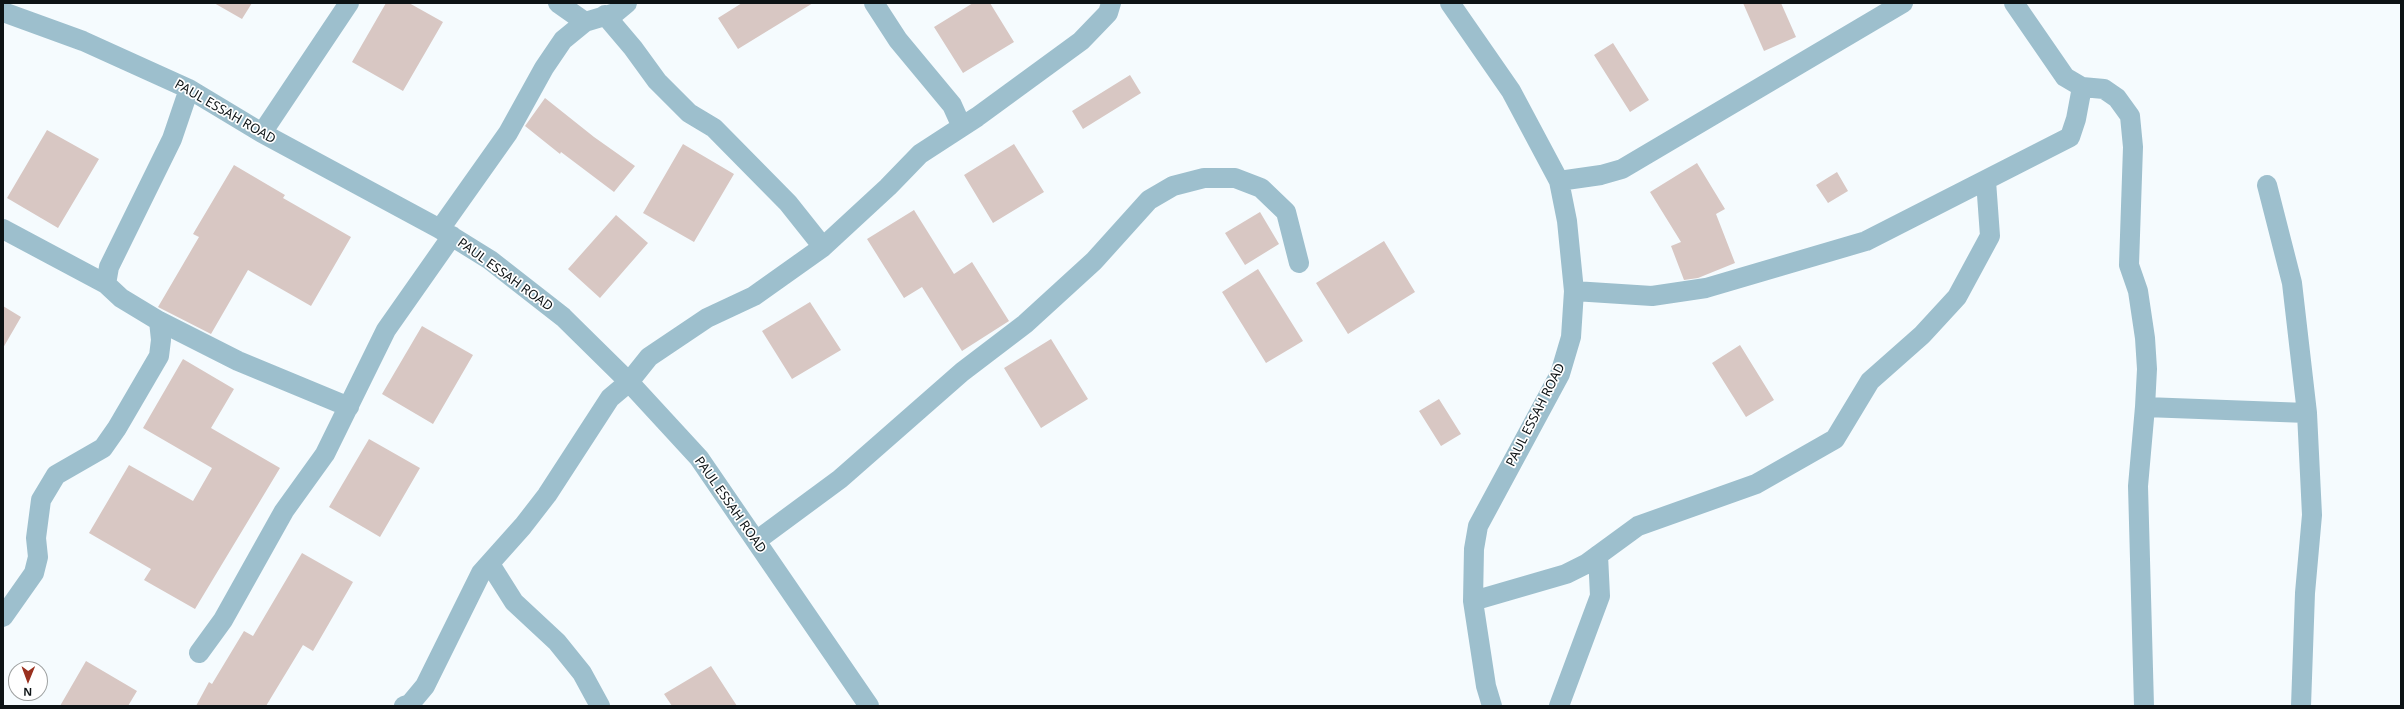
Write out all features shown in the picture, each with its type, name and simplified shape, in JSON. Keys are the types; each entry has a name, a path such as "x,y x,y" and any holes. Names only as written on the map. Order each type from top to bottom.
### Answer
{"street":[{"path":"262,133 349,3"},
{"path":"558,3 585,22"},
{"path":"199,653 223,620 284,511 325,454 349,407 360,380 386,330 508,133 557,49 585,22 615,13 627,3"},
{"path":"874,3 898,40 952,105 961,125"},
{"path":"404,706 410,704 425,686 481,573 523,526 555,483 610,398 629,382 648,357 674,338 707,318 754,296 823,247 888,187 920,154 961,125 977,117 1081,40 1108,13 1111,3"},
{"name":"PAUL ESSAH ROAD","path":"1450,3 1511,91 1559,182 1568,221 1574,291 1571,337 1560,374 1478,526 1474,549 1473,601 1486,686 1492,706"},
{"path":"1559,182 1601,175 1622,169 1903,3"},
{"path":"2014,3 2065,77 2082,87 2104,90 2117,98 2130,116 2132,147 2129,264 2138,291 2145,338 2145,407 2138,486 2144,706"},
{"name":"PAUL ESSAH ROAD","path":"3,12 83,41 189,89 262,133 446,233 490,260 563,317 629,382 699,458 869,706"},
{"path":"605,15 633,48 657,81 689,112 714,128 788,202 823,247"},
{"path":"1574,291 1652,296 1706,288 1866,241 2070,137 2076,119 2082,87"},
{"path":"106,284 109,267 172,139 189,89"},
{"path":"756,541 840,479 962,372 1025,324 1094,261 1149,200 1173,186 1204,178 1235,178 1261,188 1286,212 1299,263"},
{"path":"1473,601 1566,574 1586,564 1638,526 1756,484 1835,439 1870,381 1922,335 1957,298 1990,236 1986,181"},
{"path":"2268,185 2292,283 2307,413 2312,515 2305,593 2301,706"},
{"path":"3,229 106,284 121,298 159,321 238,361 349,407"},
{"path":"3,617 34,573 38,557 36,538 41,500 56,475 103,448 117,428 159,356 161,340 159,321"},
{"path":"2145,407 2307,413"},
{"path":"1560,706 1600,596 1598,555"},
{"path":"490,564 514,602 557,642 582,673 600,706"}],"building":[{"path":"214,3 252,3 242,19"},
{"path":"386,3 409,3 443,22 403,91 352,62"},
{"path":"742,3 813,3 738,49 718,18"},
{"path":"973,3 990,3 1014,42 963,73 934,27"},
{"path":"1743,3 1781,3 1796,37 1764,51"},
{"path":"1613,43 1649,100 1630,112 1594,55"},
{"path":"1130,75 1141,93 1083,129 1072,111"},
{"path":"545,98 594,137 635,166 614,192 561,152 560,154 525,126"},
{"path":"47,130 99,159 58,228 7,198"},
{"path":"683,144 734,174 694,242 643,213"},
{"path":"1014,144 1044,192 993,223 964,175"},
{"path":"1697,163 1725,209 1716,214 1735,263 1698,278 1684,280 1671,246 1681,242 1650,192"},
{"path":"234,165 285,195 283,198 351,237 311,306 248,270 211,334 158,307 199,237 193,234"},
{"path":"1837,172 1848,191 1828,203 1816,185"},
{"path":"914,210 954,274 972,262 1009,321 962,351 922,287 904,298 867,239"},
{"path":"1260,212 1279,244 1245,265 1225,233"},
{"path":"616,215 648,243 600,298 568,269"},
{"path":"1384,241 1415,292 1348,334 1316,283"},
{"path":"1258,269 1303,341 1266,363 1222,292"},
{"path":"810,302 841,350 792,379 762,331"},
{"path":"3,306 21,317 3,348"},
{"path":"422,326 473,355 433,424 382,394"},
{"path":"1051,339 1088,399 1041,428 1004,368"},
{"path":"1740,345 1774,400 1746,417 1712,363"},
{"path":"183,359 234,389 211,428 280,468 195,609 144,580 151,569 89,533 129,465 193,501 212,468 143,428"},
{"path":"1439,399 1461,434 1441,446 1419,411"},
{"path":"369,439 420,468 380,537 329,507"},
{"path":"302,553 353,582 313,651 303,645 266,706 196,706 209,682 212,684 244,631 253,636"},
{"path":"86,661 137,691 128,706 60,706"},
{"path":"711,666 737,706 672,706 664,694"}]}
